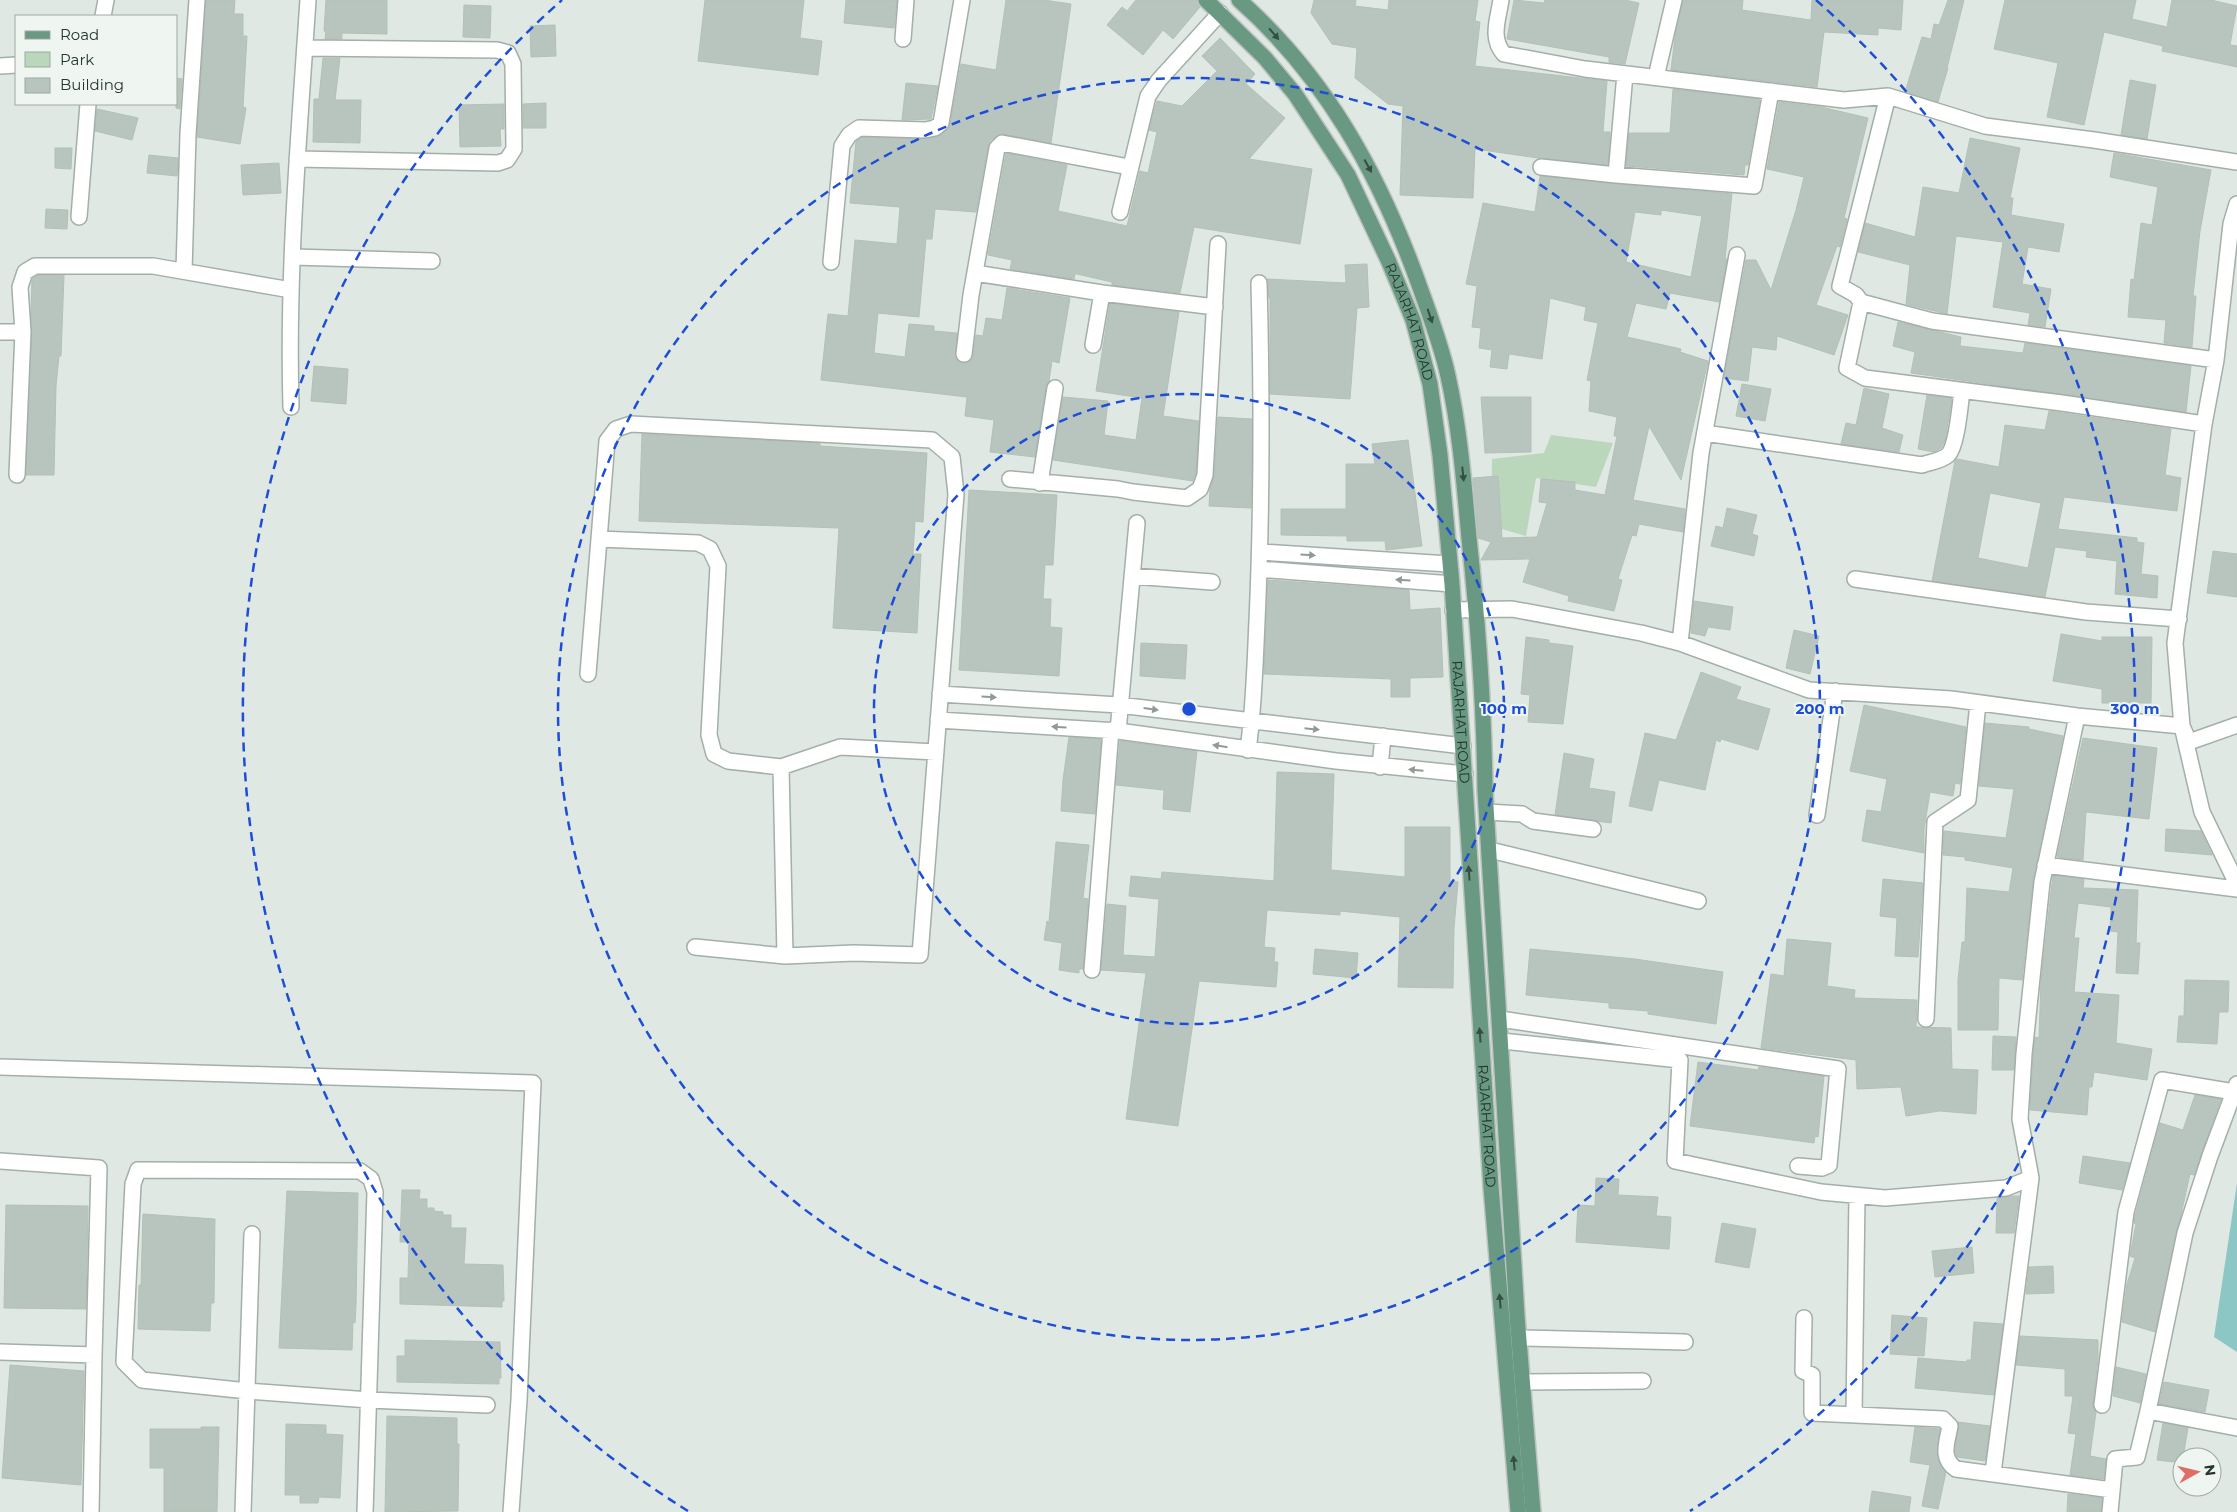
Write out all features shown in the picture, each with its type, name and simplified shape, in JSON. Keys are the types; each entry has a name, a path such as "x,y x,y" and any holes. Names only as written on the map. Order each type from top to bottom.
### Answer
{"main road":[{"name":"RAJARHAT ROAD","path":"1206,0 1271,65 1295,94 1348,175 1413,320 1430,384 1440,455 1452,584 1465,774 1466,826 1491,1186 1518,1512"},
{"name":"RAJARHAT ROAD","path":"1239,0 1271,30 1326,98 1350,132 1376,180 1403,241 1432,321 1451,393 1464,474 1477,610 1487,818 1519,1338 1533,1512"}],"street":[{"path":"103,15 106,0"},
{"path":"184,271 188,134 197,0"},
{"path":"291,407 289,344 291,290 297,159 308,0"},
{"path":"903,39 906,0"},
{"path":"831,262 842,146 849,135 859,128 925,130 935,128 942,123 962,0"},
{"path":"1501,0 1495,36 1497,46 1504,54 1585,69 1844,100 1888,96 1985,126 2094,140 2237,162"},
{"path":"1656,77 1674,0"},
{"path":"1120,212 1129,167 1148,96 1159,80 1220,13"},
{"path":"297,159 498,162 507,160 514,149 513,64 508,53 496,50 305,48"},
{"path":"0,66 15,65"},
{"path":"1616,175 1625,74"},
{"path":"1541,167 1754,186 1771,91"},
{"path":"1888,96 1840,286 1856,295 1861,302 1940,323 2216,360"},
{"path":"79,217 88,105"},
{"path":"964,354 975,273 996,148 1002,143 1129,167"},
{"path":"2237,204 2216,360 2204,424 2175,643 2182,726 2202,812 2237,884"},
{"path":"1010,479 1118,489 1187,498 1200,490 1205,475 1218,244"},
{"path":"1680,643 1705,433 1737,255"},
{"path":"293,257 432,261"},
{"path":"17,475 23,332 20,287 25,272 36,266 95,268 153,266 291,290"},
{"path":"975,273 1102,293 1215,307"},
{"path":"1248,750 1252,722 1260,552 1262,406 1259,283"},
{"path":"1093,345 1102,293"},
{"path":"1861,302 1847,368 1865,378 2204,424"},
{"path":"0,332 23,332"},
{"path":"1040,483 1055,388"},
{"path":"1705,433 1922,465 1949,454 1953,444 1962,391"},
{"path":"588,674 607,441 616,429 631,424 932,440 952,457 956,494 920,955 786,956 695,947"},
{"path":"1092,970 1114,731 1119,705 1137,523"},
{"path":"599,539 698,543 710,549 718,566 709,735 714,754 728,761 781,768 840,747 936,752"},
{"path":"1260,552 1449,564"},
{"path":"1259,569 1452,584"},
{"path":"1132,576 1212,582"},
{"path":"1855,579 2068,610 2179,619"},
{"path":"1453,610 1512,609 1641,633 1680,643 1809,690 1978,703 2077,716 2182,726"},
{"path":"1817,815 1835,692"},
{"path":"940,694 1119,705 1383,736 1423,743 1463,746"},
{"path":"1926,1019 1936,822 1968,800 1978,703"},
{"path":"1993,1473 2031,1178 2020,1119 2024,1054 2045,865 2077,716"},
{"path":"938,720 1114,731 1380,767 1465,774"},
{"path":"2182,726 2189,742 2237,725"},
{"path":"1380,767 1383,736"},
{"path":"781,768 786,956"},
{"path":"1487,818 1522,814 1533,821 1593,829"},
{"path":"1490,850 1698,901"},
{"path":"2045,865 2237,889"},
{"path":"1500,1020 1838,1069 1829,1165 1822,1168 1798,1166"},
{"path":"1502,1040 1680,1060 1675,1161 1821,1192 1885,1198 2006,1188 2031,1178"},
{"path":"0,1067 533,1083 519,1400 511,1512"},
{"path":"2102,1405 2126,1212 2162,1080 2236,1088 2210,1156 2185,1233 2148,1411 2136,1457 2115,1459 2110,1512"},
{"path":"0,1161 99,1168 92,1512"},
{"path":"365,1512 369,1400 375,1192 371,1178 360,1171 138,1170 133,1184 124,1362 142,1380 248,1391 369,1400 487,1405"},
{"path":"1854,1415 1857,1196"},
{"path":"243,1512 252,1234"},
{"path":"1804,1318 1803,1371 1812,1375 1812,1413 1944,1419 1950,1426 1945,1456 1948,1464 1956,1469 2112,1490"},
{"path":"1519,1338 1685,1342"},
{"path":"0,1352 94,1355"},
{"path":"1523,1382 1642,1381"},
{"path":"2148,1411 2237,1428"}],"green space":[{"path":"1551,435 1613,443 1596,487 1536,478 1526,536 1491,526 1492,459 1544,453"}],"water":[{"path":"2237,1183 2237,1352 2214,1337"}],"building":[{"path":"206,0 235,0 234,14 243,14 243,36 247,36 243,107 246,108 240,144 197,137"},
{"path":"326,0 387,0 387,34 342,33 342,39 325,39"},
{"path":"705,0 804,0 800,38 822,41 818,75 698,61"},
{"path":"846,0 897,0 894,28 844,23"},
{"path":"1006,0 1044,0 1071,4 1051,143 1003,134 999,134 990,141 976,212 935,209 932,239 926,239 919,317 878,313 874,353 905,357 909,324 934,326 934,331 957,333 955,357 959,362 967,363 973,356 976,335 983,336 986,318 1002,320 1007,288 1070,298 1059,363 1052,361 1049,381 1046,387 1035,457 990,452 994,420 965,416 967,397 821,380 828,314 848,316 855,240 897,244 900,207 850,203 856,141 862,137 927,139 937,137 947,130 950,125 961,64 996,70"},
{"path":"1136,0 1197,0 1200,7 1173,39 1163,30 1143,55 1107,25 1122,7 1127,11"},
{"path":"1314,0 1356,0 1355,6 1388,10 1389,0 1478,0 1475,21 1480,22 1475,66 1607,81 1603,132 1610,132 1608,165 1475,149 1473,198 1400,195 1403,106 1388,104 1355,78 1357,48 1332,44 1311,13"},
{"path":"1514,0 1544,3 1545,0 1625,0 1639,3 1625,64 1609,62 1609,57 1507,39"},
{"path":"1683,0 1743,0 1742,10 1811,20 1812,0 1903,0 1901,30 1878,28 1878,35 1824,32 1817,87 1671,70 1675,37"},
{"path":"1948,0 1964,0 1938,102 1905,92 1922,37 1931,39 1934,24 1939,25"},
{"path":"2005,0 2136,0 2132,19 2167,27 2172,0 2211,0 2237,6 2230,45 2237,46 2237,67 2162,51 2163,46 2104,32 2084,125 2047,117 2058,63 1994,49"},
{"path":"464,5 491,6 490,38 463,37"},
{"path":"555,25 556,56 531,57 530,26"},
{"path":"1220,38 1255,74 1246,84 1285,118 1249,159 1312,169 1300,244 1194,227 1180,293 1112,285 1112,282 1077,274 1075,274 1074,279 1010,269 1012,260 988,255 1006,153 1067,165 1058,211 1127,226 1140,171 1148,173 1157,132 1149,130 1157,101 1182,106 1217,71 1202,56"},
{"path":"323,58 340,58 335,100 361,100 360,143 313,142 314,99 319,99"},
{"path":"178,78 182,79 180,109 176,108 176,105 178,105"},
{"path":"2130,80 2156,85 2147,139 2121,135"},
{"path":"906,83 938,86 931,119 902,120"},
{"path":"1673,89 1760,99 1748,165 1745,165 1744,175 1626,166 1629,133 1670,133"},
{"path":"1779,102 1821,107 1868,118 1844,218 1847,219 1840,247 1837,246 1816,305 1848,315 1834,355 1777,336 1776,350 1752,347 1748,381 1724,378 1746,260 1756,260 1771,290 1796,210 1804,177 1767,169"},
{"path":"546,103 546,128 523,128 523,104"},
{"path":"504,104 504,129 500,129 501,146 460,147 459,105"},
{"path":"97,109 138,118 132,140 95,131"},
{"path":"1970,138 2020,148 2010,198 2013,198 2011,215 2064,224 2059,252 2028,247 2022,284 2051,289 2045,327 2028,325 2030,313 1993,307 2003,242 1956,236 1947,314 1906,304 1910,265 1858,252 1865,223 1915,237 1923,187 1959,193"},
{"path":"55,148 72,148 71,169 55,168"},
{"path":"2114,153 2211,170 2200,231 2193,296 2196,296 2192,347 2164,343 2166,320 2128,317 2131,279 2134,280 2141,223 2152,225 2158,187 2110,177"},
{"path":"149,155 178,158 177,176 147,173"},
{"path":"279,163 281,193 243,195 241,165"},
{"path":"1540,176 1732,194 1725,259 1727,259 1719,302 1670,293 1666,309 1636,303 1627,337 1681,349 1680,352 1708,361 1681,480 1649,426 1633,500 1685,509 1683,532 1639,524 1636,536 1632,535 1618,579 1622,580 1614,611 1568,601 1569,596 1523,582 1530,559 1481,560 1491,542 1478,538 1473,478 1498,476 1502,538 1537,537 1547,503 1539,502 1541,479 1575,482 1575,490 1605,495 1617,436 1614,436 1617,417 1589,411 1591,381 1587,380 1598,323 1584,320 1586,307 1550,298 1542,359 1509,354 1507,369 1490,367 1492,350 1479,348 1481,328 1472,327 1477,286 1466,284 1483,203 1535,212","holes":["1661,210 1702,216 1691,277 1626,262 1635,212 1661,215"]},
{"path":"46,209 68,210 67,229 45,228"},
{"path":"1367,264 1369,307 1357,308 1350,399 1270,394 1270,298 1267,279 1346,283 1345,265"},
{"path":"38,275 64,275 61,356 59,356 56,386 54,475 26,475 32,279"},
{"path":"1110,303 1179,312 1163,416 1199,421 1196,473 1193,481 1053,460 1063,397 1108,401 1104,435 1136,440 1142,398 1096,391"},
{"path":"1898,322 1961,337 1960,346 2023,353 2025,343 2191,366 2186,412 1911,373 1915,352 1893,346"},
{"path":"314,366 348,369 346,404 311,401"},
{"path":"1742,384 1771,389 1765,421 1736,416"},
{"path":"1864,388 1889,394 1882,428 1903,435 1899,452 1841,444 1846,423 1856,425"},
{"path":"1927,395 1952,398 1945,441 1941,448 1934,452 1918,449"},
{"path":"1481,397 1531,397 1531,452 1485,453"},
{"path":"2049,411 2171,429 2165,475 2181,478 2177,511 2064,497 2058,529 2137,538 2137,542 2144,543 2141,574 2158,576 2157,598 2115,594 2117,561 2086,557 2087,551 2055,547 2045,597 1932,581 1955,461 1957,459 1999,467 2005,425 2045,430","holes":["1990,493 2041,503 2028,568 1978,558"]},
{"path":"1218,417 1252,419 1251,508 1209,506 1210,489 1214,476"},
{"path":"642,434 820,443 820,446 927,453 923,522 915,521 913,554 921,554 917,633 833,628 839,528 639,521"},
{"path":"1408,440 1422,546 1386,550 1385,541 1347,541 1347,536 1281,535 1281,509 1346,509 1346,464 1375,464 1372,444"},
{"path":"969,490 1057,495 1053,565 1045,565 1043,599 1051,599 1050,627 1062,628 1059,676 959,670"},
{"path":"1727,508 1757,515 1752,534 1758,536 1754,556 1711,546 1716,526 1723,528"},
{"path":"2213,551 2237,554 2237,597 2207,593"},
{"path":"1268,580 1409,590 1410,610 1440,608 1443,677 1410,678 1410,697 1391,697 1391,679 1264,674"},
{"path":"1694,601 1733,607 1730,630 1708,627 1705,636 1691,633"},
{"path":"1794,630 1819,636 1810,674 1786,668"},
{"path":"2061,634 2102,641 2102,637 2152,637 2151,703 2102,703 2102,689 2053,681"},
{"path":"1526,637 1549,640 1549,643 1573,646 1563,724 1528,722 1530,695 1521,694"},
{"path":"1141,643 1187,645 1185,679 1140,676"},
{"path":"1701,672 1741,687 1736,699 1770,709 1758,750 1721,739 1720,742 1716,740 1705,790 1659,780 1652,811 1629,806 1645,733 1676,740"},
{"path":"1864,705 1966,727 1960,784 1955,783 1953,796 1930,792 1924,829 1924,853 1862,841 1867,810 1881,812 1887,779 1850,771"},
{"path":"1985,723 2029,727 2029,729 2063,736 2033,880 2022,980 1999,978 1998,1030 1958,1030 1958,980 1962,942 1965,942 1967,888 2009,892 2013,868 1965,860 1965,857 1943,855 1944,831 2006,838 2014,789 1979,786"},
{"path":"1069,737 1101,739 1095,814 1061,811"},
{"path":"2083,738 2157,748 2149,819 2086,812 2083,860 2057,857"},
{"path":"1120,741 1197,751 1190,812 1163,809 1164,790 1116,785"},
{"path":"1564,753 1594,759 1589,788 1615,792 1611,823 1555,815"},
{"path":"1277,772 1334,774 1331,870 1405,877 1405,827 1450,827 1450,881 1458,882 1454,928 1453,988 1398,987 1400,917 1340,911 1340,915 1267,910 1264,947 1275,948 1274,962 1278,962 1276,987 1199,981 1178,1126 1126,1119 1146,973 1101,970 1107,904 1126,906 1123,955 1155,957 1159,899 1129,896 1131,876 1161,879 1162,872 1274,881"},
{"path":"2166,829 2201,831 2212,855 2165,851"},
{"path":"1056,842 1089,845 1083,898 1088,899 1083,969 1079,969 1079,973 1059,970 1062,943 1044,940 1047,921 1049,922"},
{"path":"2053,875 2084,879 2083,888 2138,890 2136,943 2140,943 2138,974 2116,973 2118,932 2110,931 2111,907 2078,903 2074,938 2079,938 2074,992 2119,995 2116,1043 2152,1049 2147,1080 2094,1072 2092,1087 2089,1087 2087,1115 2030,1110 2033,1055 2035,1037 2039,1038 2041,981"},
{"path":"1883,879 1923,883 1918,957 1895,956 1897,918 1880,916"},
{"path":"1787,939 1831,943 1827,986 1855,990 1854,998 1917,1000 1916,1027 1951,1028 1952,1069 1978,1070 1976,1114 1940,1111 1906,1116 1901,1087 1857,1089 1856,1060 1761,1048 1771,974 1784,976"},
{"path":"1315,949 1358,953 1356,978 1313,974"},
{"path":"1530,949 1635,959 1723,972 1716,1024 1648,1014 1648,1011 1609,1008 1609,1003 1526,995"},
{"path":"2185,980 2229,981 2228,1012 2219,1012 2217,1044 2177,1042 2179,1016 2184,1016"},
{"path":"1993,1036 2016,1037 2014,1070 1992,1070"},
{"path":"1698,1062 1758,1070 1759,1067 1824,1076 1818,1137 1815,1136 1814,1143 1690,1126"},
{"path":"2195,1095 2221,1099 2194,1175 2190,1174 2155,1332 2122,1322 2127,1284 2135,1258 2130,1256 2136,1224 2134,1223 2135,1216 2160,1123 2183,1130"},
{"path":"2083,1156 2130,1163 2122,1190 2079,1183"},
{"path":"1596,1178 1619,1179 1618,1195 1658,1197 1656,1216 1671,1217 1669,1249 1576,1242 1578,1205 1595,1206"},
{"path":"402,1190 420,1190 419,1199 427,1199 427,1208 434,1208 434,1211 443,1212 443,1215 451,1215 451,1228 466,1228 464,1264 503,1265 504,1301 502,1301 502,1307 400,1304 400,1278 408,1278 409,1242 400,1242"},
{"path":"287,1191 358,1193 356,1305 352,1350 279,1348"},
{"path":"2019,1196 2014,1233 1996,1233 1997,1198"},
{"path":"6,1205 88,1206 86,1309 4,1308"},
{"path":"143,1214 215,1219 214,1303 211,1303 210,1331 138,1329"},
{"path":"1722,1223 1756,1229 1749,1268 1715,1262"},
{"path":"1972,1247 1974,1273 1935,1277 1932,1251"},
{"path":"2053,1266 2054,1293 2026,1294 2029,1267"},
{"path":"1892,1315 1927,1318 1924,1356 1890,1354"},
{"path":"1974,1322 2003,1324 1994,1395 1915,1388 1918,1358 1967,1362 1967,1360 1971,1360"},
{"path":"2020,1336 2098,1340 2093,1404 2096,1412 2090,1456 2106,1459 2104,1479 2070,1475 2076,1434 2068,1433 2073,1396 2065,1396 2065,1369 2016,1365"},
{"path":"405,1340 500,1342 501,1378 499,1378 499,1384 397,1382 397,1356 405,1356"},
{"path":"10,1365 84,1371 81,1485 2,1478"},
{"path":"2116,1367 2146,1374 2140,1403 2113,1396"},
{"path":"2164,1382 2209,1390 2205,1412 2159,1404"},
{"path":"387,1416 457,1418 457,1444 459,1444 458,1511 385,1512"},
{"path":"1958,1422 1990,1426 1985,1461 1957,1457 1955,1450"},
{"path":"2163,1423 2188,1428 2185,1447 2172,1447 2172,1462 2157,1460"},
{"path":"286,1424 326,1425 326,1434 343,1435 340,1498 319,1497 318,1503 300,1503 300,1495 285,1495"},
{"path":"201,1427 219,1427 217,1512 164,1512 164,1468 150,1468 150,1429 201,1429"},
{"path":"1915,1427 1940,1429 1937,1456 1946,1472 1938,1509 1922,1506 1930,1465 1910,1462"},
{"path":"1872,1491 1911,1497 1909,1512 1869,1512"},
{"path":"2068,1494 2102,1498 2101,1512 2067,1512"}]}
